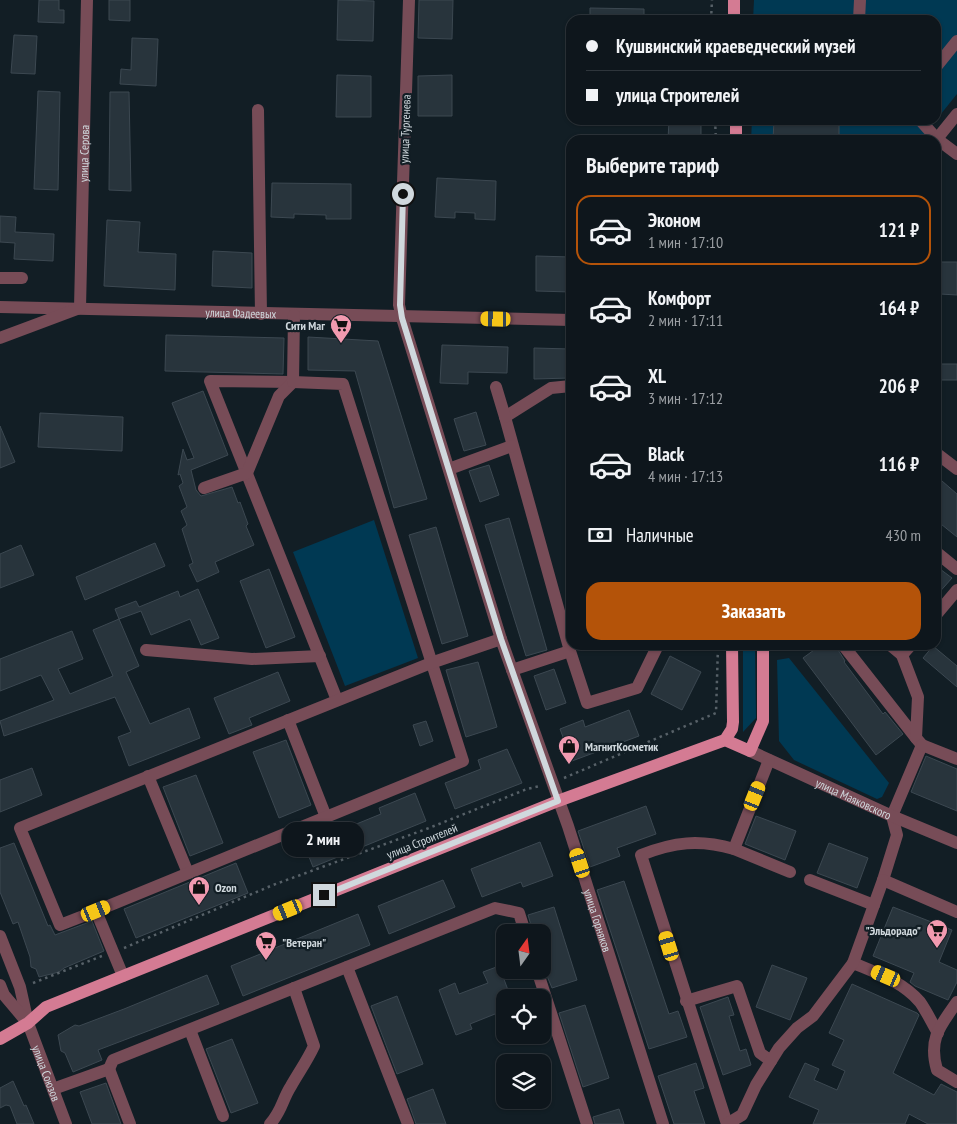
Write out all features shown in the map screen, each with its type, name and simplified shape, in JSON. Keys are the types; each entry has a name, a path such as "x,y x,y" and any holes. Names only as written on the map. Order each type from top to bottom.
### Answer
{"main road":[{"path":"734,0 734,15"},
{"path":"732,650 733,722 732,729 725,740 750,751 763,721 763,650"},
{"name":"улица Строителей","path":"0,1039 28,1023 46,1007 558,801 725,740"}],"street":[{"name":"улица Серова","path":"80,308 87,0"},
{"name":"улица Тургенева","path":"402,318 400,305 410,0"},
{"path":"859,15 860,0"},
{"path":"941,61 957,41"},
{"path":"258,110 261,314"},
{"path":"940,135 957,114"},
{"path":"924,125 933,135"},
{"path":"941,142 957,154"},
{"path":"0,278 22,278"},
{"name":"улица Фадеевых","path":"0,307 402,318 566,320"},
{"path":"0,338 80,308"},
{"path":"204,488 247,473 280,396 293,382 294,315"},
{"name":"улица Горняков","path":"402,318 501,639 552,783 663,1124"},
{"path":"337,700 210,381 343,384 431,663 463,761 60,925 20,828 431,663 501,639"},
{"path":"505,417 551,388 566,386"},
{"path":"496,387 566,637"},
{"path":"448,469 512,446"},
{"path":"941,456 957,469"},
{"path":"941,556 957,569"},
{"path":"941,609 957,590"},
{"path":"146,650 252,658 320,656"},
{"path":"512,670 570,651 587,703 637,688 656,650"},
{"path":"847,650 919,741 957,759"},
{"path":"790,872 734,849 711,842 666,845 641,855 686,1001 727,1124 742,1115 771,1060 789,1037 812,1016 853,963 883,880 896,835 892,816 919,741 918,697 906,650"},
{"path":"288,720 326,816"},
{"name":"улица Маяковского","path":"750,751 892,816 957,843"},
{"path":"734,849 769,760"},
{"path":"148,776 188,873"},
{"path":"810,880 874,905"},
{"path":"883,880 957,912"},
{"path":"130,1124 109,1070 113,1060 496,908 519,914 522,924"},
{"path":"96,911 123,976"},
{"name":"улица Союзов","path":"0,936 20,987 28,1023 66,1124"},
{"path":"853,963 886,976 907,991 919,1001 938,1033"},
{"path":"347,967 408,1124"},
{"path":"540,979 587,1124"},
{"name":"улица Союзов","path":"0,985 4,995 28,1023"},
{"path":"686,1001 737,986 760,1053 771,1060"},
{"path":"270,1124 280,1113 290,1088 305,1066 314,1046 294,988"},
{"path":"957,1002 932,1044 932,1055 937,1070 957,1082"},
{"path":"190,1030 223,1116"},
{"path":"53,1089 109,1070"}],"path":[{"path":"711,15 712,0"},
{"path":"20,987 113,952 273,885 429,828 527,789 552,783 716,713 718,650"}],"shaded area":[{"path":"754,0 957,0 957,94 941,114 941,15 753,15"},
{"path":"752,125 774,125 773,135 751,135"},
{"path":"839,125 932,125 924,135 839,135"},
{"path":"374,520 418,658 345,686 293,552"},
{"path":"743,650 755,650 756,718 743,732"},
{"path":"789,658 889,783 882,797 877,799 794,760 779,741 777,660"}],"building":[{"path":"39,0 59,0 59,10 64,10 64,23 38,22"},
{"path":"109,0 130,0 130,21 109,20"},
{"path":"338,0 374,1 373,41 337,40"},
{"path":"419,0 453,0 452,39 418,38"},
{"path":"590,8 644,9 644,15 590,15"},
{"path":"14,35 37,36 35,74 11,73"},
{"path":"132,38 158,39 156,86 120,84 121,69 131,70"},
{"path":"337,75 371,76 371,117 336,117"},
{"path":"452,75 452,116 418,116 418,76"},
{"path":"38,91 60,92 58,190 34,189"},
{"path":"110,92 129,92 131,191 109,190"},
{"path":"669,125 701,125 701,135 668,135"},
{"path":"774,125 839,125 839,135 773,135"},
{"path":"437,178 496,181 495,220 475,219 475,213 455,212 455,218 435,217"},
{"path":"272,183 351,184 351,219 326,219 326,215 294,214 294,218 271,217"},
{"path":"0,216 16,217 15,232 54,234 53,261 14,259 15,243 0,242"},
{"path":"107,220 140,222 138,252 176,254 175,290 104,286"},
{"path":"213,251 252,253 252,288 212,286"},
{"path":"536,256 566,257 566,292 536,291"},
{"path":"941,262 957,262 957,295 941,294"},
{"path":"166,335 284,338 283,374 165,371"},
{"path":"308,337 378,341 427,499 394,508 355,371 308,370"},
{"path":"442,345 508,347 507,373 468,372 468,384 440,383"},
{"path":"534,348 566,349 566,378 534,379"},
{"path":"941,364 957,364 957,380 941,380"},
{"path":"203,391 228,455 191,470 196,490 201,496 232,487 238,503 240,502 248,524 246,526 254,545 215,562 219,572 197,582 189,565 193,563 182,529 187,525 181,511 187,507 179,486 183,483 180,474 178,475 183,449 187,460 194,458 172,403"},
{"path":"476,412 486,445 464,451 454,419"},
{"path":"40,413 123,417 122,451 38,447"},
{"path":"0,426 15,462 0,468"},
{"path":"489,465 499,495 480,502 469,471"},
{"path":"942,481 957,494 957,537 941,524"},
{"path":"509,518 547,650 526,656 485,525"},
{"path":"436,527 468,636 442,644 409,535"},
{"path":"155,543 165,566 85,600 76,577"},
{"path":"21,545 34,575 0,588 0,554"},
{"path":"269,569 295,637 266,648 240,581"},
{"path":"941,570 952,578 941,590"},
{"path":"198,589 219,638 201,645 190,619 151,635 141,611 119,619 115,609 136,601 139,607 178,591 180,597"},
{"path":"119,619 139,666 126,672 150,724 189,708 200,738 129,766 118,737 131,732 115,697 4,736 0,721 54,700 41,675 0,691 0,659 72,631 83,659 58,669 70,694 113,676 93,630"},
{"path":"814,650 838,650 844,662 883,714 885,712 903,734 876,755 803,658"},
{"path":"930,650 938,650 957,666 957,687 923,658"},
{"path":"670,656 701,672 682,710 651,694"},
{"path":"478,662 497,727 466,737 446,670"},
{"path":"554,669 566,703 546,710 534,676"},
{"path":"278,672 290,701 249,718 252,725 229,734 214,698"},
{"path":"629,710 639,736 572,761 560,729 583,720 585,727"},
{"path":"426,721 433,741 420,746 413,725"},
{"path":"286,740 311,805 279,818 253,752"},
{"path":"507,749 522,783 455,809 445,783 481,769 478,760"},
{"path":"926,756 957,769 957,811 911,792"},
{"path":"32,768 42,795 0,812 0,780"},
{"path":"196,775 223,843 190,856 163,787"},
{"path":"415,793 426,821 313,867 302,839 324,830 327,836 381,814 379,808"},
{"path":"646,806 656,834 617,848 620,856 590,867 578,831"},
{"path":"756,816 796,831 785,860 745,844"},
{"path":"540,842 553,876 523,887 521,882 482,897 471,869"},
{"path":"14,843 48,926 50,925 55,935 92,921 104,951 64,968 59,972 39,977 36,969 31,967 30,957 18,922 13,924 0,892 0,848"},
{"path":"829,843 868,858 857,888 817,873"},
{"path":"236,863 248,893 136,938 124,909"},
{"path":"443,880 455,907 389,934 378,906"},
{"path":"624,881 669,1014 678,1011 687,1037 649,1049 597,890"},
{"path":"554,907 577,980 552,988 548,979 551,979 551,924 531,924 528,915"},
{"path":"893,907 952,930 939,962 957,970 957,982 948,1000 915,986 910,982 914,973 873,956"},
{"path":"358,914 370,945 243,996 231,966"},
{"path":"772,965 807,978 790,1020 756,1007"},
{"path":"496,967 496,979 504,979 508,989 496,989 496,1014 470,1024 472,1029 456,1035 439,990 455,983 459,994 488,983 483,972"},
{"path":"207,975 219,1004 98,1050 102,1060 73,1072 65,1053 61,1051 58,1035 75,1025 79,1026 124,1009"},
{"path":"852,984 919,1015 893,1073 934,1095 941,1084 957,1092 957,1124 928,1124 909,1114 905,1124 813,1124 819,1110 789,1097 805,1063 819,1069 814,1080 837,1090 845,1071 832,1065 844,1040 829,1033"},
{"path":"397,996 423,1064 397,1074 371,1006"},
{"path":"728,997 734,1015 729,1016 740,1051 746,1049 751,1065 723,1075 700,1007"},
{"path":"585,1005 609,1078 583,1087 559,1013"},
{"path":"232,1039 258,1103 231,1113 206,1049"},
{"path":"696,1063 704,1088 694,1091 705,1124 674,1124 658,1076"},
{"path":"13,1081 34,1124 17,1124 10,1106 6,1105 0,1108 0,1088"},
{"path":"106,1083 121,1124 92,1124 80,1092"},
{"path":"433,1089 446,1124 416,1124 407,1099"},
{"path":"619,1109 624,1124 595,1124 593,1117"}],"place":[{"name":"Сити Маг","path":"341,344"},
{"name":"МагнитКосметик","path":"569,765"},
{"name":"Ozon","path":"199,906"},
{"name":"\"Эльдорадо\"","path":"937,949"},
{"name":"\"Ветеран\"","path":"266,961"}],"route":[{"path":"324,895 558,801 501,639 402,318 400,305 403,194"}]}
